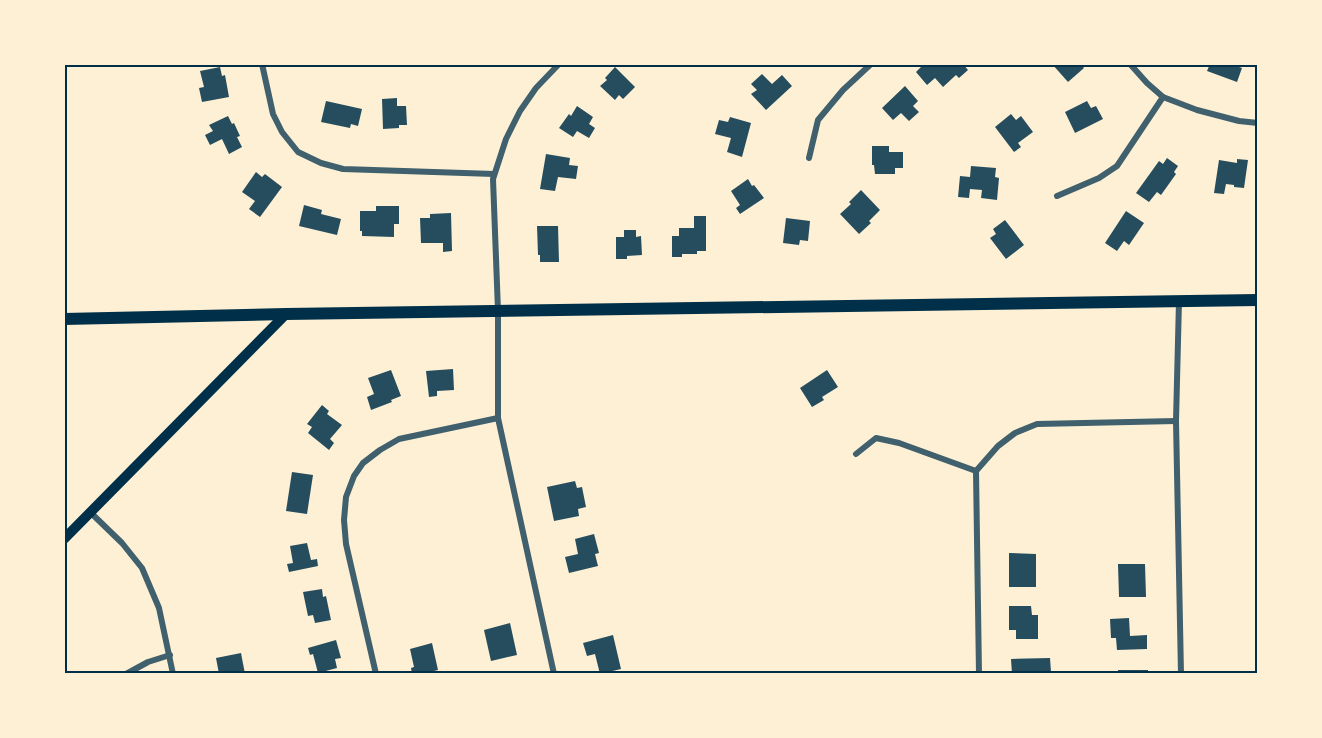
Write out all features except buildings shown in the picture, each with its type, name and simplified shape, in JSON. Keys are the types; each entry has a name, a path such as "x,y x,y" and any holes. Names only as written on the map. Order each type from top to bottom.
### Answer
{"main road":[{"path":"64,319 1257,300"},
{"path":"64,539 286,314"}],"street":[{"path":"262,64 273,114 282,132 298,152 321,163 343,169 494,174"},
{"path":"554,674 498,418 498,311 493,190 494,174 520,111 536,88 559,64"},
{"path":"809,158 818,120 843,90 871,64"},
{"path":"1130,64 1146,83 1163,97 1197,110 1239,121 1257,123"},
{"path":"1057,196 1099,178 1117,166 1163,97"},
{"path":"1179,301 1176,421 1181,674"},
{"path":"376,674 346,544 344,520 346,496 354,476 363,463 399,439 498,418"},
{"path":"979,674 976,471 998,446 1015,434 1036,424 1176,421"},
{"path":"856,454 876,438 899,443 976,471"},
{"path":"90,512 122,543 142,568 159,608 173,674"},
{"path":"126,674 148,662 170,655"}]}
